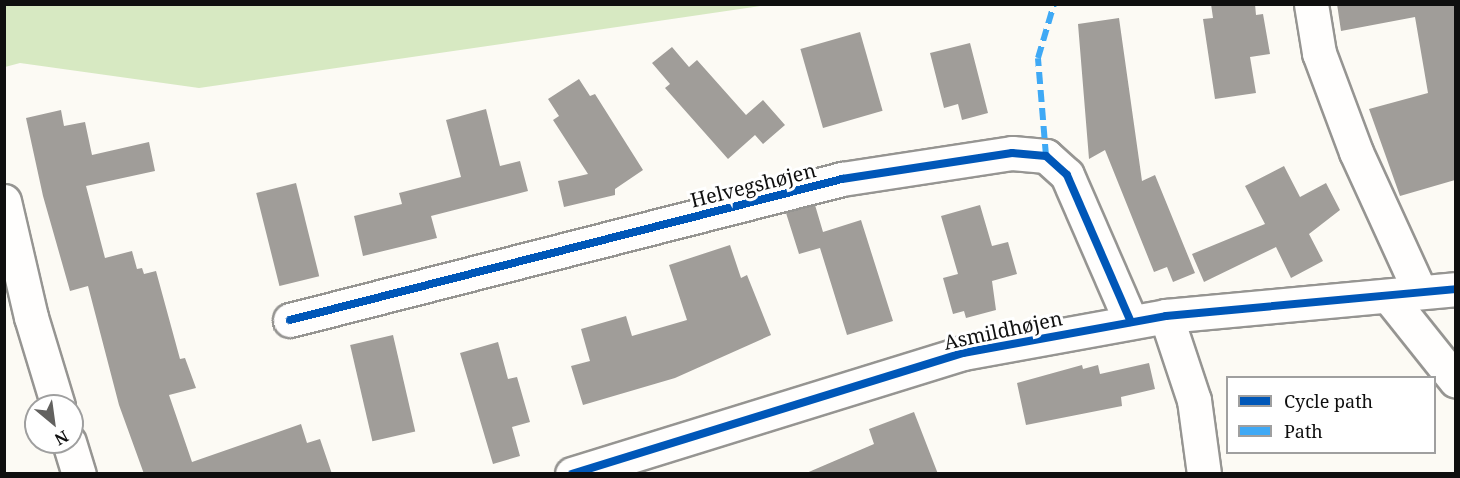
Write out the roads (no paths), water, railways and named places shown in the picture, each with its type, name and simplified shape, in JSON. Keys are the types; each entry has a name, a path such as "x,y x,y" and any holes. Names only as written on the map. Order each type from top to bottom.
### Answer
{"street":[{"path":"1311,4 1319,53 1356,152 1404,295 1455,381"},
{"name":"Helvegshøjen","path":"290,320 842,179 1012,153 1046,156 1067,176 1131,322"},
{"path":"4,201 31,317 54,394"},
{"name":"Asmildhøjen","path":"572,474 963,353 1166,316 1455,289"},
{"path":"1166,316 1194,400 1204,474"},
{"path":"73,454 79,474"}]}
